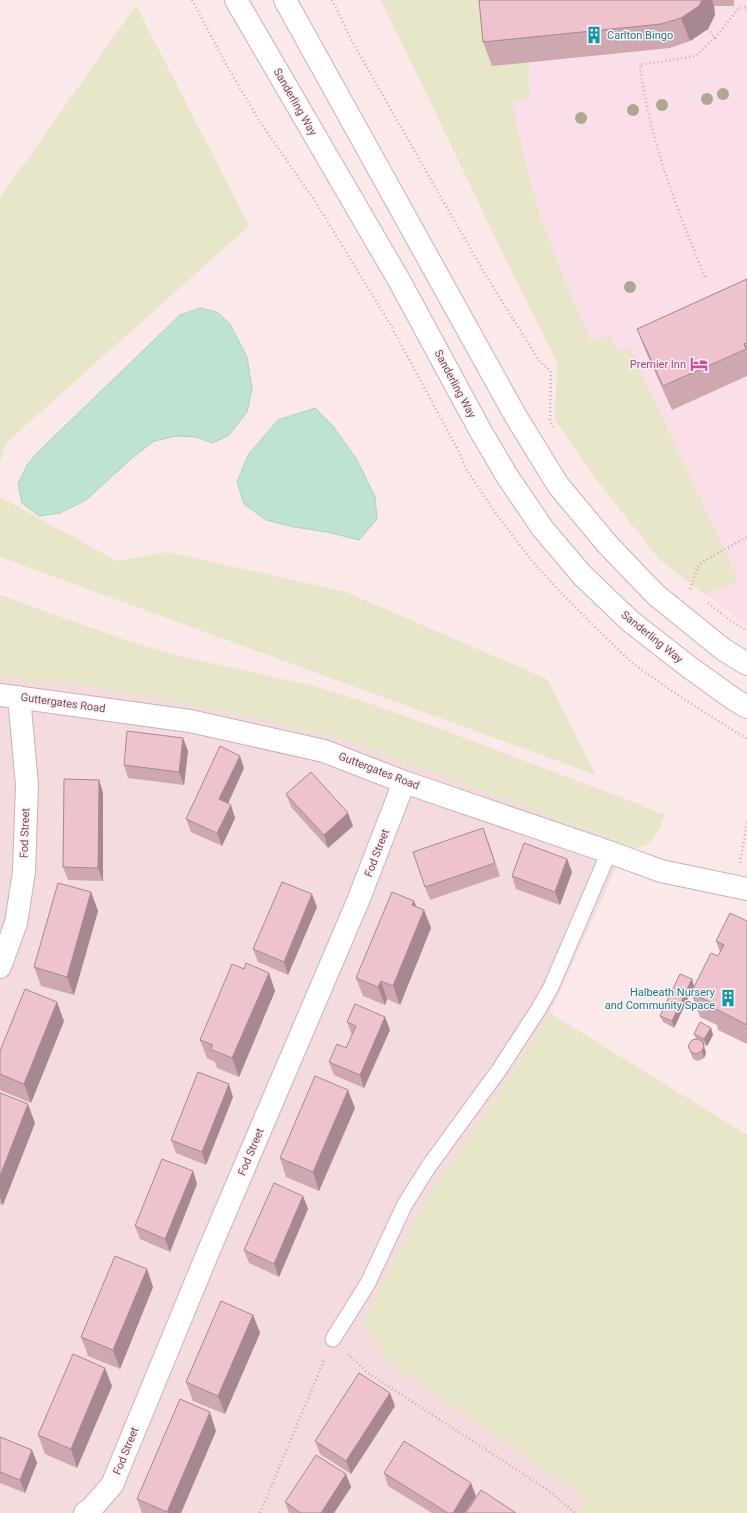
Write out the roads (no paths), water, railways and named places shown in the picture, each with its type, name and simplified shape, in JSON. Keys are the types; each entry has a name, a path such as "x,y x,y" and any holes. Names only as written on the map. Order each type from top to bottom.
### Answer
{"street":[{"name":"Sanderling Way","path":"236,0 400,282 480,430 507,476 542,529 582,575 630,621 689,667 747,707"},
{"path":"285,0 515,415 558,484 608,545 656,595 724,650 747,664"},
{"name":"Guttergates Road","path":"10,696 190,721 324,750 404,782 661,871 742,888"},
{"name":"Fod Street","path":"0,967 16,924 24,872 27,785 10,696"},
{"name":"Fod Street","path":"85,1513 91,1509 112,1485 212,1242 358,901 404,782"}],"lane":[{"path":"333,1339 368,1283 405,1204 429,1166 499,1070 538,1010 551,987 609,852"}],"place":[{"name":"Carlton Bingo","path":"594,35"},
{"name":"Premier Inn","path":"699,364"},
{"name":"Halbeath Nursery and Community Space","path":"728,998"}]}
